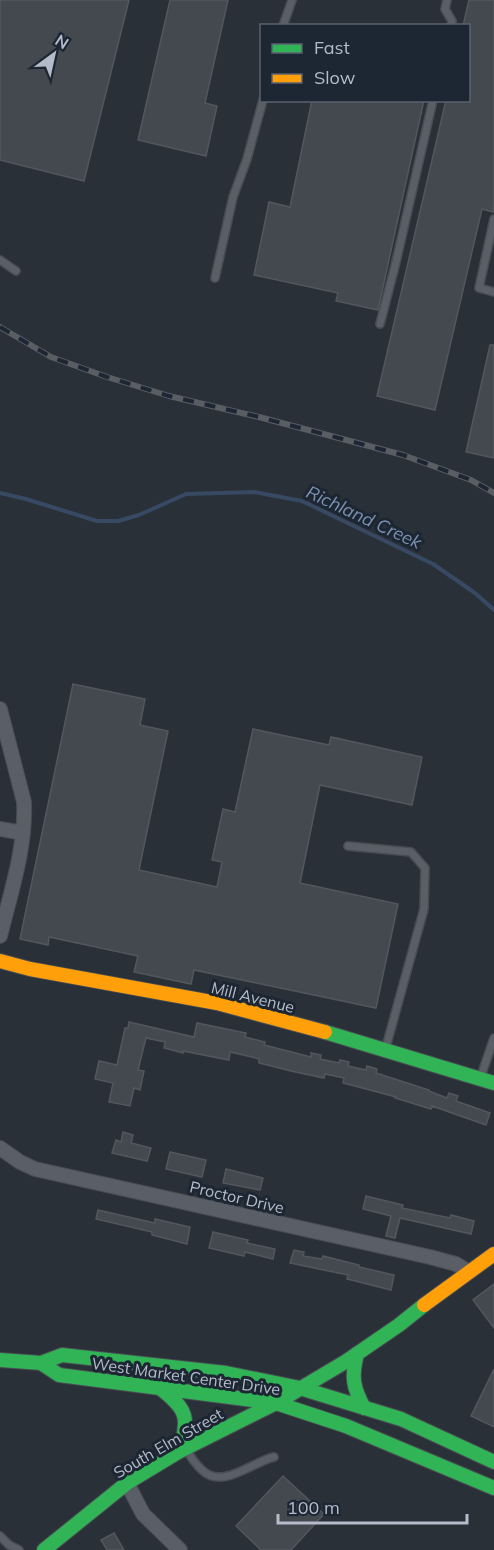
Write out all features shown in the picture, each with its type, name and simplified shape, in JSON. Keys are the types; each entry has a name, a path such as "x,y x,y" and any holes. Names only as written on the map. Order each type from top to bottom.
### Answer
{"main road":[{"name":"Mill Avenue","path":"0,961 30,969 217,1003 487,1081"},
{"name":"South Elm Street","path":"44,1550 127,1483 183,1450 276,1403 357,1354 494,1254"},
{"path":"357,1354 352,1377 354,1389 364,1408"},
{"name":"West Market Center Drive","path":"0,1360 41,1363 62,1355 226,1373 300,1388 401,1419 494,1461"},
{"name":"West Market Center Drive","path":"41,1363 59,1375 276,1403 346,1426 494,1488"},
{"path":"161,1389 180,1406 185,1416 183,1450"}],"street":[{"path":"0,709 24,802 25,817 22,846 0,936"},
{"path":"0,829 23,832"},
{"name":"Proctor Drive","path":"0,1148 20,1162 35,1168 430,1257 456,1264 468,1272"},
{"path":"127,1483 143,1514 180,1550"}],"lane":[{"path":"284,24 292,0"},
{"path":"447,0 445,9 451,24"},
{"path":"215,278 233,197 247,159 262,102"},
{"path":"380,324 433,102"},
{"path":"494,219 479,288 494,292"},
{"path":"0,261 16,271"},
{"path":"348,846 411,852 425,868 424,909 386,1050"},
{"path":"487,1081 494,1038"},
{"path":"183,1450 201,1470 209,1476 217,1477 232,1475 274,1457"},
{"path":"1,1538 19,1550"}],"building":[{"path":"0,0 129,0 84,181 0,160"},
{"path":"170,0 228,0 205,103 217,106 206,156 138,140"},
{"path":"469,0 494,0 494,205 493,212 482,209 435,410 377,396 446,102 470,102 470,24 463,24"},
{"path":"312,102 424,102 378,310 336,301 338,293 254,275 269,202 290,207"},
{"path":"490,345 494,345 494,458 466,452"},
{"path":"73,684 145,699 140,725 168,731 139,870 217,887 222,862 212,860 223,809 235,812 253,729 329,745 331,737 422,757 412,805 320,785 300,883 398,904 376,1008 194,970 191,984 134,972 138,956 49,937 48,945 20,939"},
{"path":"129,1022 194,1037 197,1023 246,1033 245,1037 265,1042 264,1045 311,1057 311,1053 321,1055 320,1059 339,1063 340,1060 349,1062 348,1066 366,1070 367,1066 377,1069 376,1073 447,1098 449,1093 458,1096 456,1101 490,1113 486,1125 432,1106 431,1109 343,1083 344,1078 325,1074 324,1078 291,1071 259,1063 259,1059 230,1052 229,1060 183,1051 183,1053 164,1048 165,1042 146,1038 138,1070 144,1071 140,1090 134,1088 130,1106 109,1102 113,1083 95,1079 99,1061 117,1065 125,1028 128,1028"},
{"path":"123,1132 133,1135 131,1143 151,1148 147,1161 112,1153 116,1140 121,1142"},
{"path":"170,1152 206,1160 202,1177 166,1169"},
{"path":"226,1169 263,1178 260,1190 223,1183"},
{"path":"366,1196 403,1205 402,1208 450,1218 451,1215 474,1221 471,1234 400,1218 395,1238 386,1236 391,1216 363,1209"},
{"path":"98,1210 155,1223 155,1219 190,1227 187,1244 152,1235 152,1232 96,1219"},
{"path":"213,1232 275,1249 273,1259 245,1252 244,1256 209,1248"},
{"path":"294,1250 304,1252 303,1256 322,1259 323,1256 394,1275 391,1290 347,1279 348,1275 290,1263"},
{"path":"494,1284 494,1328 473,1300"},
{"path":"494,1369 494,1427 471,1416"},
{"path":"283,1476 324,1514 291,1550 261,1550 236,1526"},
{"path":"114,1533 124,1550 107,1550 101,1540"}],"waterway":[{"name":"Richland Creek","path":"0,493 97,521 118,521 139,515 186,494 254,492 302,501 433,564 475,593 494,610"}],"railway":[{"path":"0,327 51,357 107,377 169,396 403,455 471,480 494,493"}],"traffic: fast":[{"path":"325,1032 494,1083"},
{"path":"44,1550 127,1483 180,1451 276,1403 345,1362 424,1305"},
{"path":"357,1354 354,1382 364,1408"},
{"path":"0,1360 41,1363 62,1355 226,1373 300,1388 401,1419 494,1462"},
{"path":"41,1363 59,1375 276,1403 346,1426 494,1488"},
{"path":"161,1389 177,1403 184,1416 185,1430 180,1451"}],"traffic: slow":[{"path":"0,961 30,969 217,1003 325,1032"},
{"path":"424,1305 494,1254"}]}
